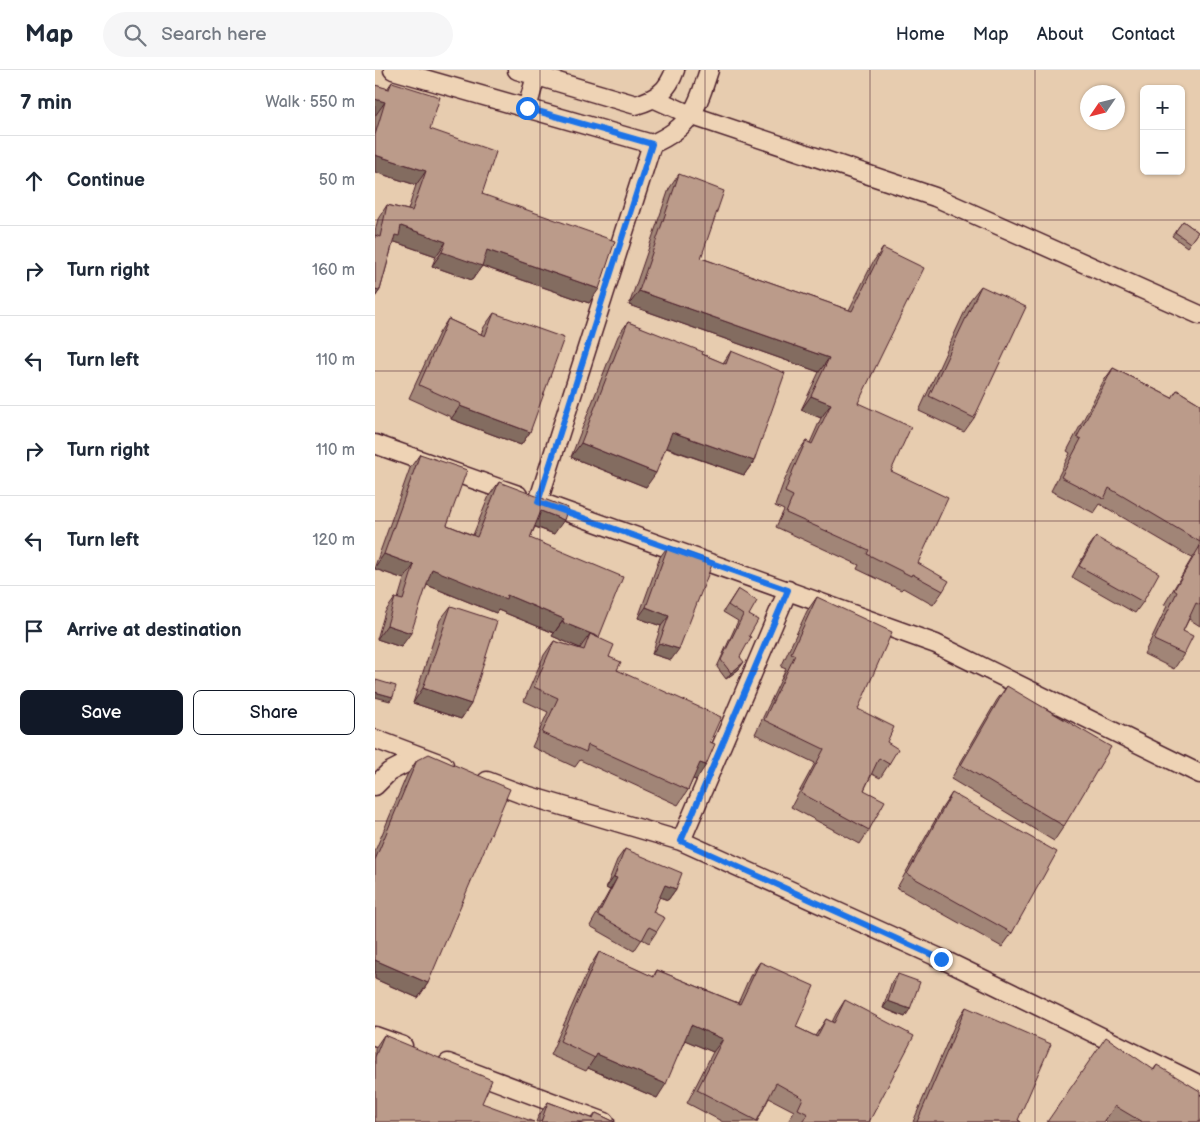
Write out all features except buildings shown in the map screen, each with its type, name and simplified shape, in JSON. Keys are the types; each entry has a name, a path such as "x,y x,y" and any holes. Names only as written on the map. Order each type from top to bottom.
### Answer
{"street":[{"path":"393,70 652,144 669,137 693,116 709,70"},
{"path":"517,70 636,105 655,99 672,78 675,70"},
{"path":"527,108 536,76"},
{"path":"655,99 693,116 935,197 1200,315"},
{"path":"538,502 652,144"},
{"path":"375,444 936,644 1200,774"},
{"path":"681,841 788,590"},
{"path":"375,739 456,770"},
{"path":"375,786 389,772 420,756"},
{"path":"474,776 519,793 681,841 941,959 1200,1085"},
{"path":"375,1036 605,1122"}],"route":[{"path":"527,108 652,144 538,502 788,590 681,841 941,959"}]}
